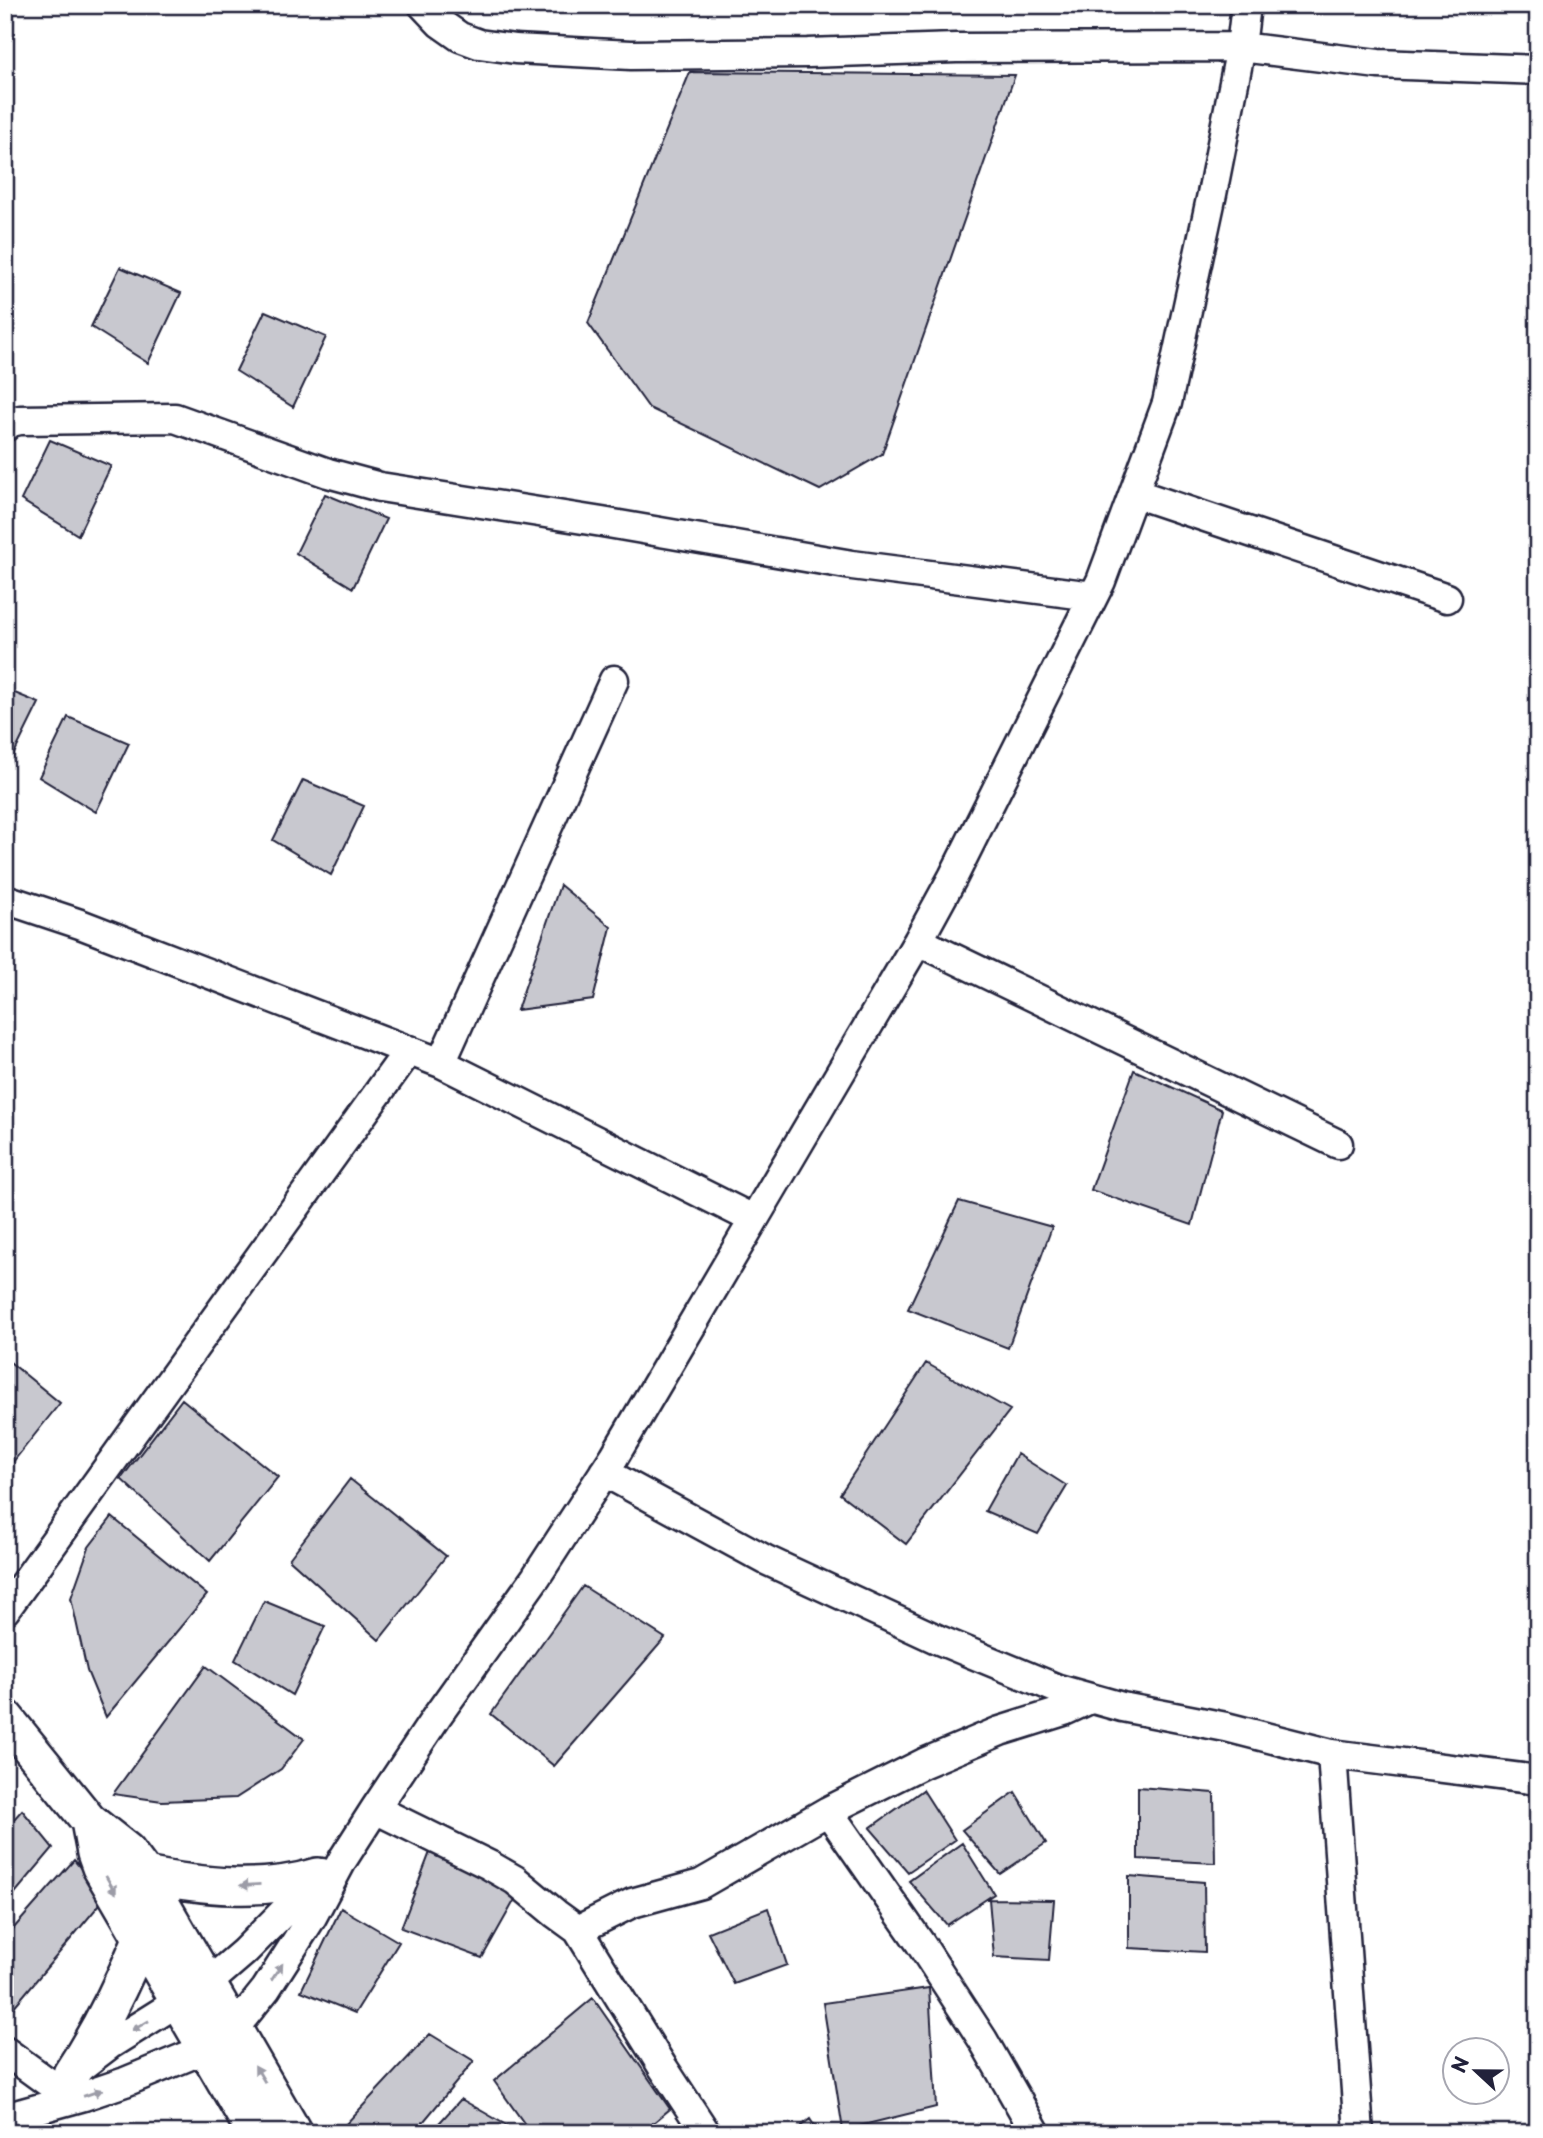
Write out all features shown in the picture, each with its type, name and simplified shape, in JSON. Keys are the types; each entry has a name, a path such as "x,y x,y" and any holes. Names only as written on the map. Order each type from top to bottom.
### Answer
{"street":[{"path":"423,5 440,23 460,37 479,44 528,50 631,55 956,48 1241,47 1378,64 1538,70"},
{"path":"16,2115 109,2045 208,1983 244,1952 330,1868 536,1577 604,1472 918,942 1093,596 1167,403 1212,194 1241,47 1246,5"},
{"path":"5,427 20,420 175,418 317,469 380,487 852,565 1093,596"},
{"path":"1134,492 1447,598"},
{"path":"441,1063 614,680"},
{"path":"5,899 80,924 441,1063 753,1219"},
{"path":"918,942 1338,1144"},
{"path":"5,1610 409,1050"},
{"path":"604,1472 766,1560 939,1640 1058,1689 1090,1699 1226,1727 1332,1754 1538,1780"},
{"path":"578,1930 632,1903 701,1884 828,1811 924,1763 1000,1731 1064,1711 1090,1699"},
{"path":"5,1717 89,1821 127,1851 145,1875 208,1983 219,2039 255,2133"},
{"path":"1332,1754 1359,2133"},
{"path":"374,1809 515,1880 578,1930 706,2133"},
{"path":"828,1811 920,1943 983,2040 1036,2133"},
{"path":"89,1821 100,1867 179,2003 219,2039 294,2133"},
{"path":"145,1875 183,1882 243,1886 295,1883 330,1868"},
{"path":"16,2115 115,2086 219,2039 266,1989 312,1917 330,1868"},
{"path":"64,2081 120,1992 141,1939"},
{"path":"5,2051 64,2081"}],"building":[{"path":"690,72 1015,75 882,454 820,490 649,408 588,323"},
{"path":"120,267 181,293 148,363 91,327"},
{"path":"265,311 326,337 293,407 236,371"},
{"path":"50,440 111,466 78,535 21,500"},
{"path":"325,494 386,519 353,588 296,553"},
{"path":"5,689 39,703 5,772"},
{"path":"68,717 129,743 96,812 39,777"},
{"path":"303,780 364,806 331,875 273,840"},
{"path":"560,885 611,927 593,1000 517,1010"},
{"path":"1134,1070 1222,1110 1192,1225 1091,1190"},
{"path":"959,1201 1052,1227 1008,1348 908,1309"},
{"path":"5,1358 60,1403 5,1472"},
{"path":"926,1363 1010,1410 906,1544 840,1494"},
{"path":"182,1399 278,1477 210,1561 121,1479"},
{"path":"1017,1454 1067,1486 1038,1534 985,1511"},
{"path":"350,1479 446,1556 379,1640 289,1559"},
{"path":"112,1517 207,1595 106,1717 87,1671 71,1598 89,1547"},
{"path":"583,1586 665,1638 554,1766 491,1714"},
{"path":"264,1601 325,1626 292,1695 235,1660"},
{"path":"206,1666 304,1739 281,1769 236,1798 162,1801 113,1794"},
{"path":"1138,1787 1214,1793 1215,1863 1138,1859"},
{"path":"923,1790 955,1840 908,1872 870,1828"},
{"path":"1015,1792 1046,1843 1000,1874 962,1830"},
{"path":"22,1810 53,1848 5,1905 5,1829"},
{"path":"962,1843 994,1894 947,1925 909,1881"},
{"path":"432,1847 518,1894 482,1958 401,1928"},
{"path":"74,1860 105,1898 13,2008 5,1996 5,1938"},
{"path":"1129,1876 1204,1882 1205,1952 1129,1948"},
{"path":"989,1899 1054,1900 1049,1960 994,1957"},
{"path":"341,1908 399,1942 355,2013 301,1991"},
{"path":"768,1908 787,1965 734,1984 708,1932"},
{"path":"929,1988 936,2107 843,2130 823,2003"},
{"path":"593,1998 670,2109 641,2133 531,2133 494,2081"},
{"path":"430,2034 474,2061 414,2133 350,2133 344,2126"},
{"path":"461,2099 506,2125 500,2133 430,2133"},
{"path":"810,2119 819,2133 792,2133"}]}
